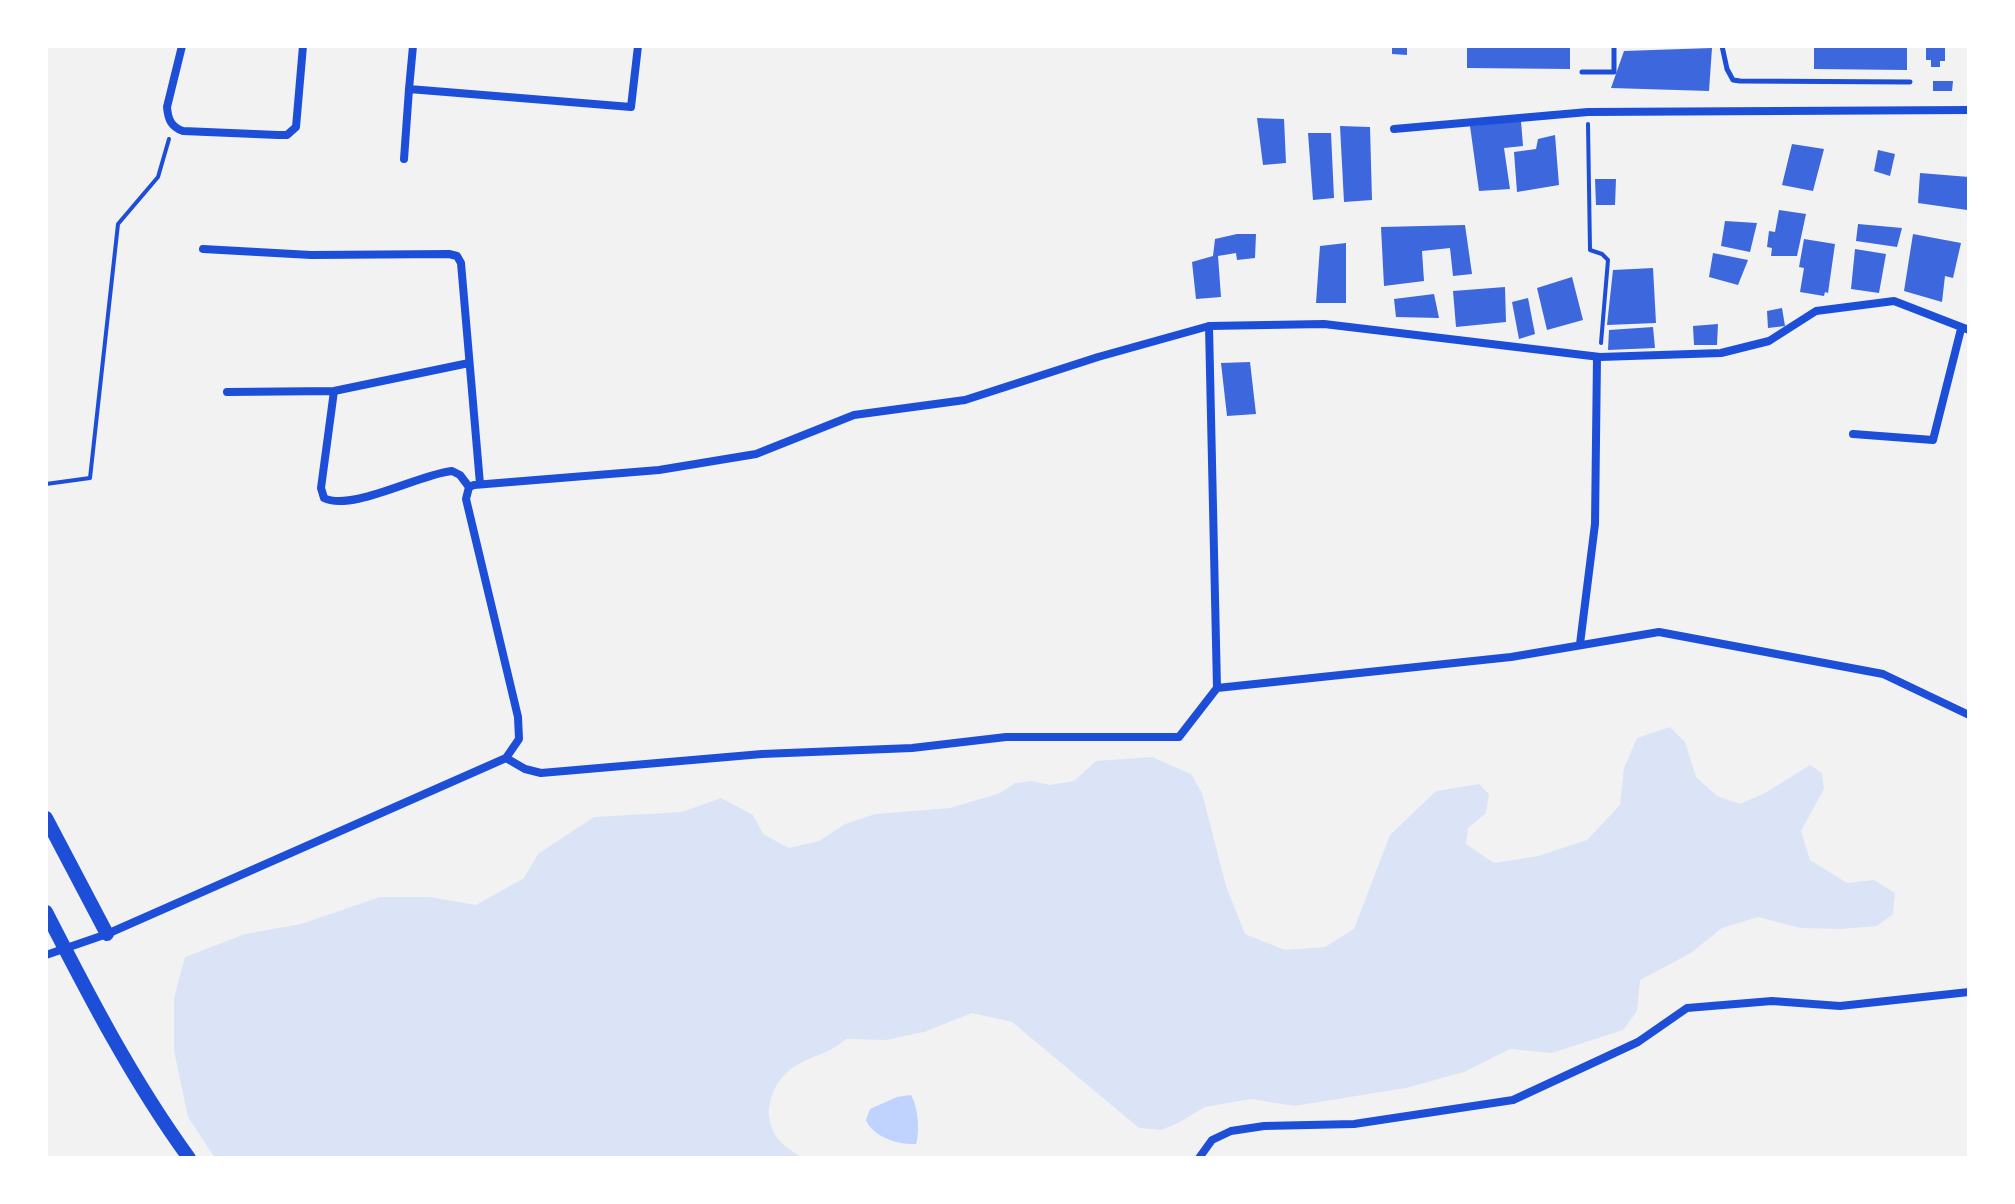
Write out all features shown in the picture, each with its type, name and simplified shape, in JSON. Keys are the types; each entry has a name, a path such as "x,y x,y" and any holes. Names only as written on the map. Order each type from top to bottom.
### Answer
{"street":[{"path":"182,46 167,107 168,117 176,129 278,135 293,133 303,46"},
{"path":"404,159 413,46"},
{"path":"409,89 631,107 638,46"},
{"path":"1394,129 1588,112 1969,110"},
{"path":"203,249 311,255 457,256 461,263 480,484"},
{"path":"469,487 659,470 756,454 854,415 965,400 1098,357 1209,326 1324,324 1598,357 1721,353 1769,341 1816,311 1894,301 1965,330 1933,440 1853,434"},
{"path":"506,758 525,769 541,773 762,754 912,748 1006,737 1179,737 1217,688 1209,326"},
{"path":"1580,644 1595,524 1598,357"},
{"path":"227,392 334,391 469,363"},
{"path":"334,391 321,488 324,498 333,502 357,499 452,471 460,475 469,487"},
{"path":"46,955 107,934 506,758 519,739 518,717 466,499 469,487"},
{"path":"1217,688 1511,657 1659,632 1883,674 1969,715"},
{"path":"46,818 107,934"},
{"path":"50,919 84,988 165,1125 189,1158"},
{"path":"1199,1158 1212,1140 1231,1131 1264,1126 1354,1124 1513,1100 1638,1042 1687,1008 1772,1001 1840,1006 1969,992"}],"lane":[{"path":"1582,72 1614,72 1614,46"},
{"path":"1722,46 1733,80 1910,82"}],"path":[{"path":"1588,112 1590,250 1608,260 1598,357"},
{"path":"46,484 90,478 118,224 158,177 167,142 176,129"}],"shaded area":[{"path":"1670,727 1685,742 1696,777 1717,796 1740,804 1765,793 1810,765 1822,773 1824,789 1801,831 1810,860 1847,883 1874,880 1895,893 1893,914 1877,926 1841,929 1800,928 1758,917 1722,928 1691,953 1640,980 1637,1011 1623,1030 1552,1053 1510,1049 1464,1072 1406,1088 1294,1106 1251,1099 1205,1107 1161,1130 1139,1128 1012,1022 972,1013 924,1032 886,1040 846,1039 833,1049 788,1071 771,1098 769,1119 778,1139 802,1158 215,1158 188,1117 174,1051 174,998 185,957 245,934 301,924 380,897 430,897 476,905 524,878 538,854 594,817 682,812 721,798 753,815 763,834 789,848 819,841 845,824 875,814 950,808 1000,793 1015,783 1032,781 1050,785 1074,781 1096,761 1152,757 1191,774 1202,793 1226,886 1245,934 1285,950 1325,947 1354,929 1390,835 1436,791 1479,784 1489,794 1486,813 1468,828 1466,844 1494,863 1538,856 1587,840 1620,805 1624,768 1637,738"}],"water":[{"path":"911,1095 918,1119 916,1144 887,1139 869,1126 866,1120 870,1109 897,1097"}],"building":[{"path":"1392,46 1407,46 1407,55 1392,54"},
{"path":"1467,46 1570,46 1570,69 1467,68"},
{"path":"1814,46 1907,46 1907,70 1814,69"},
{"path":"1926,46 1945,46 1945,61 1940,61 1940,67 1931,67 1931,60 1926,60"},
{"path":"1712,48 1709,91 1611,88 1624,51"},
{"path":"1933,81 1953,81 1952,91 1933,91"},
{"path":"1257,118 1284,119 1286,163 1263,165"},
{"path":"1521,121 1523,146 1504,148 1510,189 1479,191 1470,126"},
{"path":"1340,126 1370,127 1372,200 1344,202"},
{"path":"1308,133 1331,133 1334,198 1313,200"},
{"path":"1555,135 1559,185 1517,192 1514,152 1536,149 1538,139"},
{"path":"1792,144 1824,149 1813,191 1782,185"},
{"path":"1878,150 1895,154 1890,176 1874,171"},
{"path":"1920,173 1969,177 1967,210 1918,203"},
{"path":"1595,179 1616,179 1615,205 1596,205"},
{"path":"1779,210 1806,214 1797,256 1771,256 1772,248 1767,247 1769,231 1775,232"},
{"path":"1725,221 1757,223 1750,252 1721,246"},
{"path":"1858,224 1902,228 1897,247 1856,241"},
{"path":"1465,225 1472,274 1453,276 1450,248 1422,251 1424,281 1384,286 1381,227"},
{"path":"1256,234 1255,258 1237,260 1236,253 1218,256 1221,297 1196,299 1192,262 1213,256 1215,239"},
{"path":"1913,234 1961,243 1953,278 1945,276 1942,302 1904,291"},
{"path":"1804,239 1835,244 1828,293 1825,292 1824,296 1800,292 1804,268 1799,267"},
{"path":"1346,243 1346,303 1316,303 1320,246"},
{"path":"1855,249 1886,254 1879,293 1851,289"},
{"path":"1713,253 1748,260 1738,285 1709,277"},
{"path":"1653,268 1656,323 1607,325 1613,270"},
{"path":"1572,277 1583,320 1547,330 1537,288"},
{"path":"1505,287 1506,322 1456,327 1453,291"},
{"path":"1434,294 1439,318 1396,317 1394,299"},
{"path":"1528,298 1535,334 1519,339 1512,302"},
{"path":"1782,308 1785,326 1768,328 1767,311"},
{"path":"1718,324 1717,345 1694,345 1693,326"},
{"path":"1653,327 1655,348 1608,350 1609,330"},
{"path":"1250,362 1256,414 1227,416 1221,363"}]}
